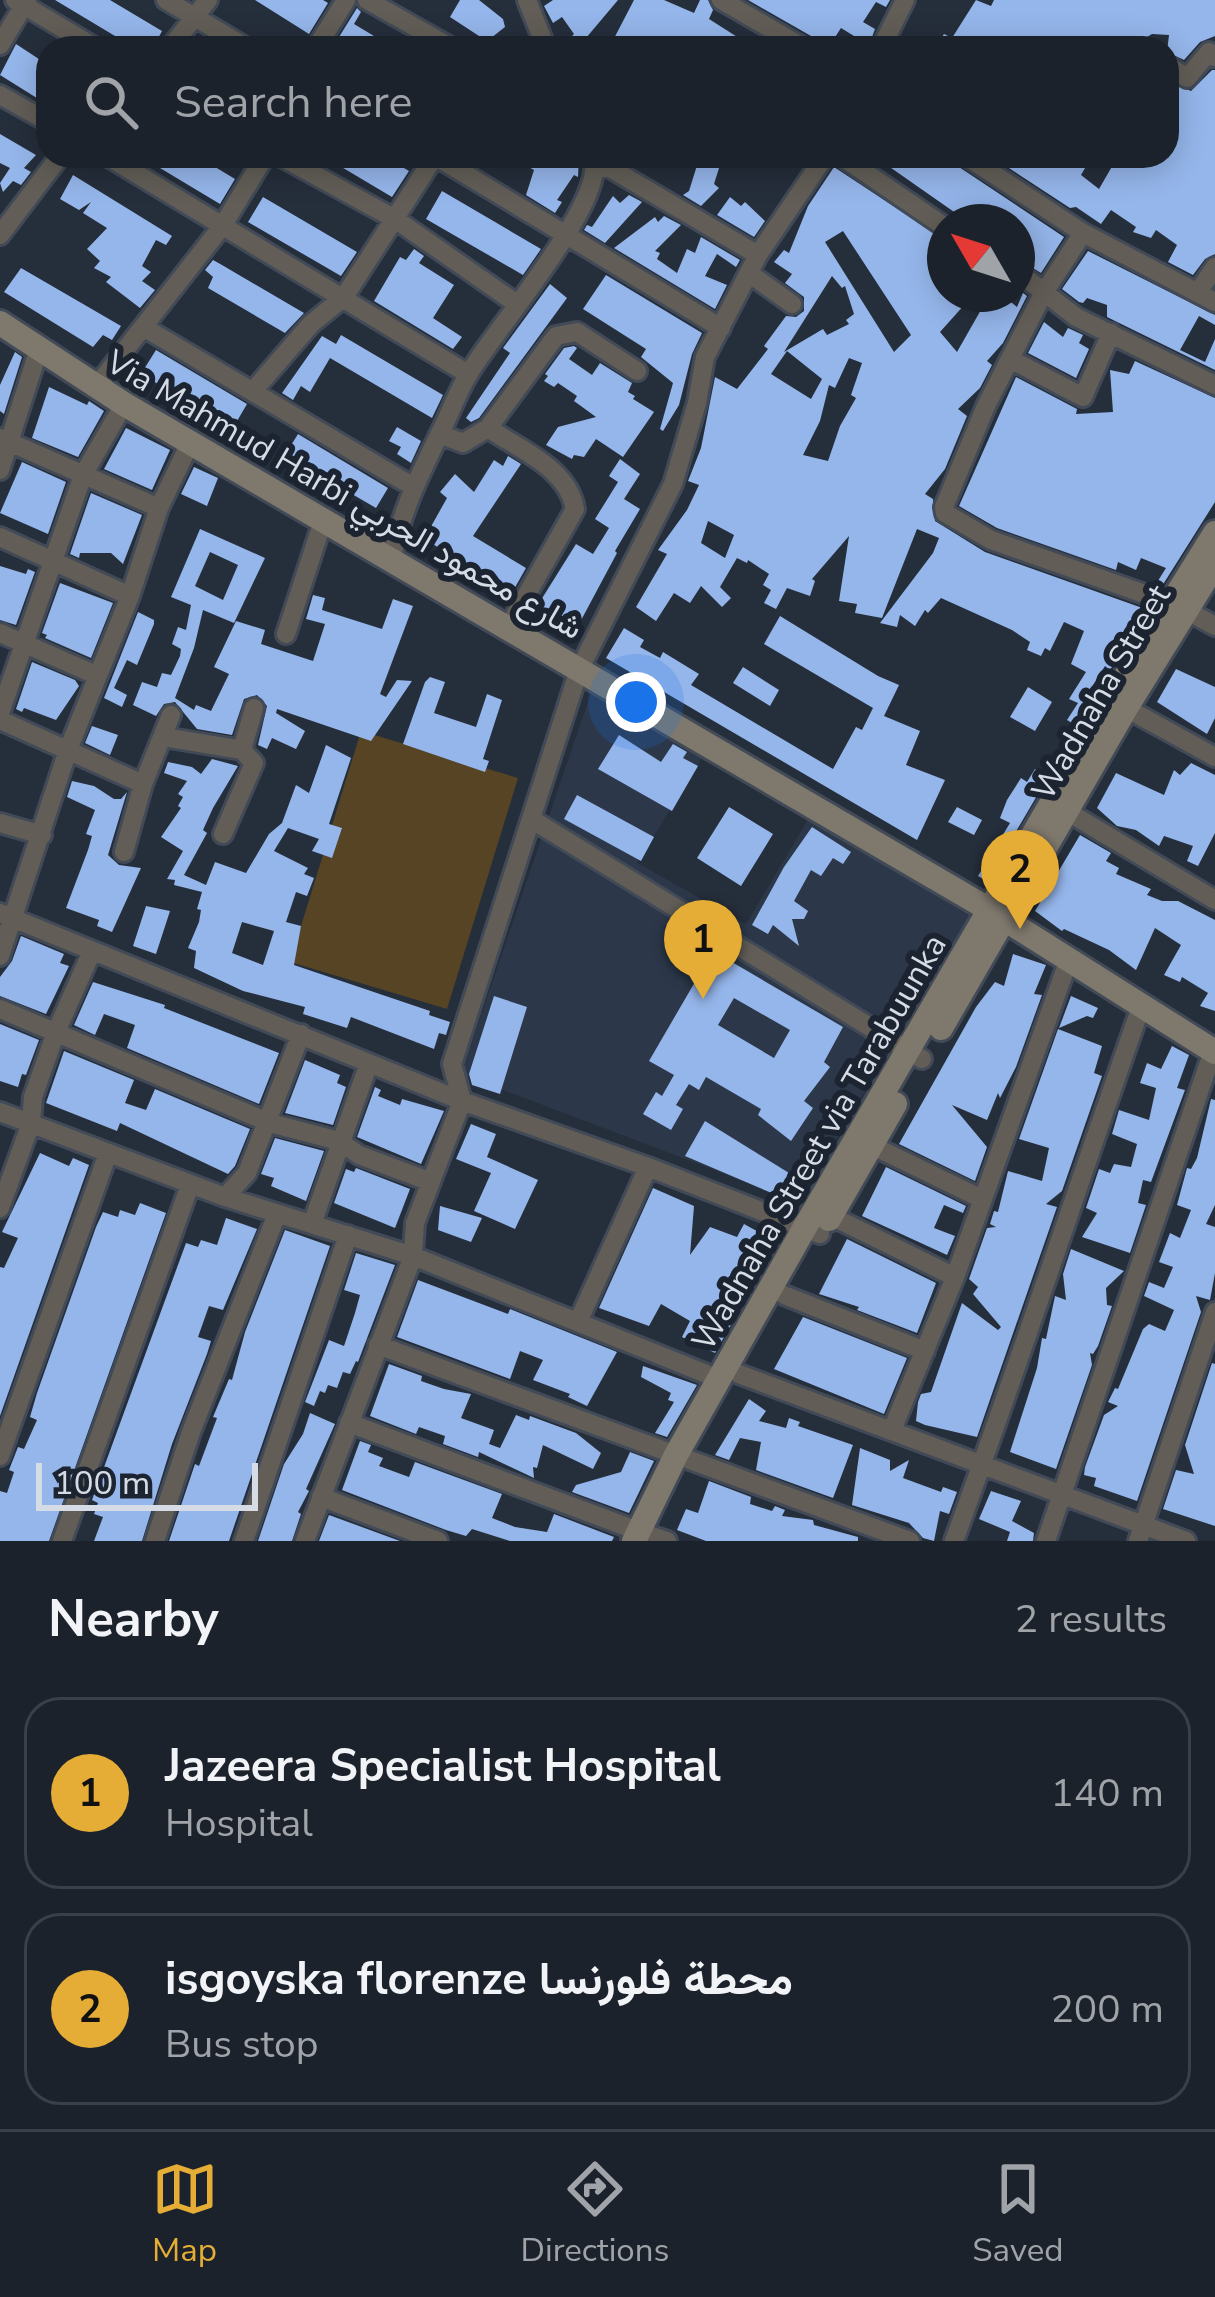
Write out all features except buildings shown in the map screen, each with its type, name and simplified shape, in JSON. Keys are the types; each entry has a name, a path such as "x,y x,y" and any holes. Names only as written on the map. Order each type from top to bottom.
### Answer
{"main road":[{"name":"Via Mahmud Harbi شارع محمود الحربي","path":"0,322 124,404 998,916 1214,1052"},
{"path":"998,916 1178,607 1215,533"},
{"name":"Wadnaha Street","path":"648,1538 683,1458 729,1376 784,1295 818,1226 873,1146 888,1101 998,916 1068,812 1178,607 1215,564"},
{"name":"Wadnaha Street via Tarabuunka","path":"729,1376 888,1101"}],"street":[{"path":"166,0 228,36"},
{"path":"179,36 208,0"},
{"path":"324,36 346,0"},
{"path":"367,0 431,36"},
{"path":"527,0 541,36"},
{"path":"721,0 783,36"},
{"path":"887,36 904,0"},
{"path":"0,45 22,2 77,36"},
{"path":"1179,73 1186,78 1213,51"},
{"path":"0,95 36,115"},
{"path":"0,235 51,168"},
{"path":"127,168 468,374"},
{"path":"96,386 223,225 258,168"},
{"path":"302,168 394,219 517,304"},
{"path":"253,391 310,324 344,297 427,168"},
{"path":"454,168 721,328"},
{"path":"391,562 412,486 468,374 566,237 594,182 595,168"},
{"path":"610,168 754,265 792,304"},
{"path":"305,1541 413,1256 415,1223 462,1101 452,1064 579,670 667,499 706,357 754,265 818,168"},
{"path":"859,168 927,215"},
{"path":"984,168 1083,233 1207,297 1215,267"},
{"path":"1083,233 1043,294 986,406 963,469 950,485 945,513 991,539 1178,607 1215,626"},
{"path":"1035,287 1076,317 1215,385"},
{"path":"146,328 412,486"},
{"path":"440,434 463,443 488,428 556,336 577,332 637,371"},
{"path":"1012,360 1083,397 1111,334"},
{"path":"0,470 5,440 39,349"},
{"path":"124,404 83,475 0,717 143,784"},
{"path":"488,428 559,475 572,491 575,509 508,628"},
{"path":"5,440 159,508"},
{"path":"0,956 8,916 42,835 68,750 130,596 159,508 191,441"},
{"path":"286,634 323,521"},
{"path":"0,537 130,596"},
{"path":"0,633 96,675"},
{"path":"242,750 254,708"},
{"path":"1126,708 1215,757"},
{"path":"124,852 143,784 171,715"},
{"path":"164,737 242,750 254,763 224,834"},
{"path":"1068,812 1215,900"},
{"path":"531,819 915,1055"},
{"path":"0,823 42,835"},
{"path":"8,916 462,1101 955,1277"},
{"path":"0,1208 32,1123 33,1097 56,1032 92,951"},
{"path":"892,1430 955,1277 1068,962"},
{"path":"954,1541 1141,1007"},
{"path":"0,1009 270,1123 339,1141 359,1155 431,1182"},
{"path":"225,1197 247,1173 302,1034"},
{"path":"1046,1541 1214,1052"},
{"path":"312,1224 369,1063"},
{"path":"0,1112 107,1156 413,1256 578,1322 892,1430 1062,1494 1141,1532 1186,1541"},
{"path":"873,1146 980,1198"},
{"path":"0,1456 107,1156"},
{"path":"578,1322 648,1167"},
{"path":"62,1541 190,1185"},
{"path":"155,1541 191,1432 277,1214"},
{"path":"244,1541 348,1235"},
{"path":"784,1295 925,1351"},
{"path":"1141,1532 1215,1312"},
{"path":"378,1346 910,1541"},
{"path":"350,1423 648,1538"},
{"path":"321,1497 438,1541"}],"shaded area":[{"path":"592,690 703,756 637,863 746,924 809,818 969,916 799,1202 461,1074"},
{"path":"361,731 518,778 447,1009 290,962"}],"place":[{"name":"isgoyska florenze محطة فلورنسا","path":"1020,929"},
{"name":"Jazeera Specialist Hospital","path":"703,999"}]}
